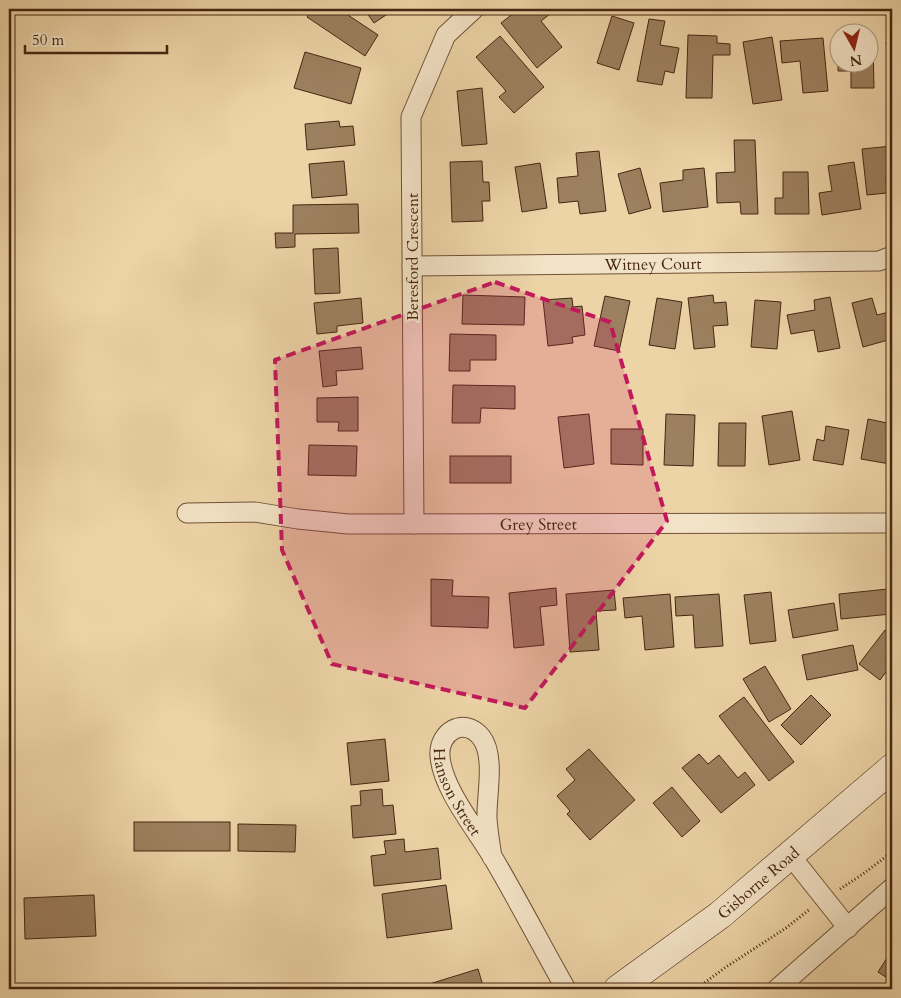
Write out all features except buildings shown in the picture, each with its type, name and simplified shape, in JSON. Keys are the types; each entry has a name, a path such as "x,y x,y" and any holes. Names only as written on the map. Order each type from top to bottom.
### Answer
{"main road":[{"name":"Gisborne Road","path":"618,989 720,914 892,768"}],"street":[{"name":"Beresford Crescent","path":"414,524 411,117 446,35 474,9"},
{"name":"Witney Court","path":"412,266 879,261 892,256"},
{"name":"Grey Street","path":"187,513 255,512 348,524 892,523"},
{"name":"Hanson Street","path":"492,857 487,818 488,753 483,739 474,730 464,726 453,729 444,738 439,750 440,764 457,800 492,857 566,989"},
{"path":"790,855 848,928"},
{"path":"778,989 892,888"}],"path":[{"path":"696,989 786,928 805,912 863,874 892,852"}],"highlighted area":[{"path":"495,282 610,322 667,521 525,708 332,664 282,550 275,360"}]}
